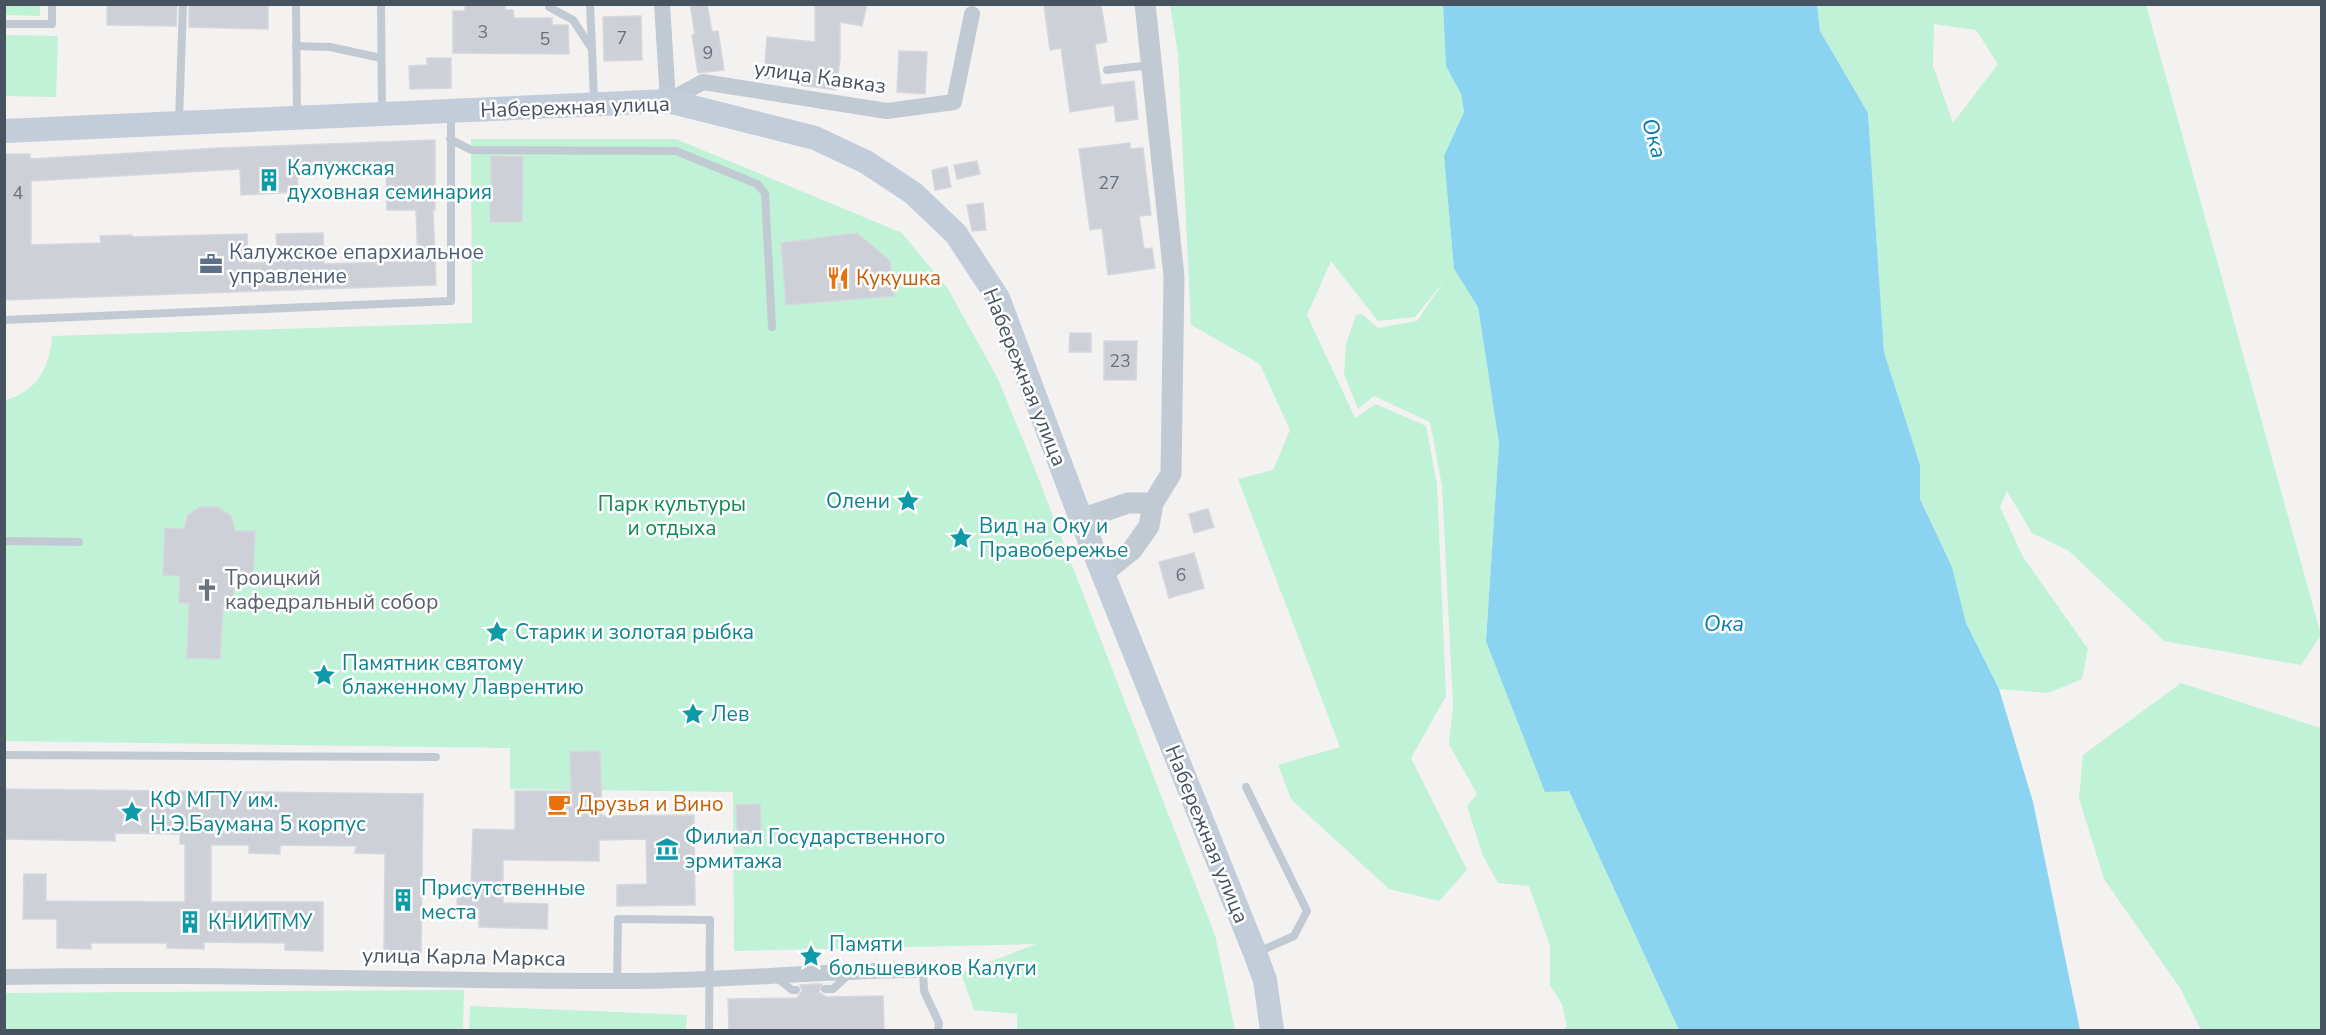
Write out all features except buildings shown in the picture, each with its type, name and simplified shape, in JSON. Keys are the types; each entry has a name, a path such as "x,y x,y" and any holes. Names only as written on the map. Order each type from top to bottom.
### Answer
{"main road":[{"name":"Набережная улица","path":"4,131 668,101 815,138 867,162 913,193 956,234 998,298 1102,574 1255,953 1265,980 1272,1030"}],"street":[{"path":"662,4 668,101"},
{"path":"1102,574 1132,550 1149,526 1153,503 1171,474 1174,276 1145,4"},
{"name":"улица Кавказ","path":"668,101 703,82 887,111 954,102 972,14"},
{"path":"1081,519 1128,502 1153,503"},
{"name":"улица Карла Маркса","path":"4,977 222,976 710,981 854,970 923,970"}],"lane":[{"path":"4,24 52,24 52,4"},
{"path":"179,123 183,4"},
{"path":"296,4 297,117"},
{"path":"381,4 382,114"},
{"path":"549,4 549,7 573,20 592,49"},
{"path":"590,4 594,105"},
{"path":"296,46 330,47 381,58"},
{"path":"1107,70 1152,65"},
{"path":"4,320 451,301 451,111"},
{"path":"450,138 471,150 676,151 757,184 765,193 772,327"},
{"path":"4,541 79,542"},
{"path":"4,755 436,757"},
{"path":"1246,787 1307,911 1294,936 1255,953"},
{"path":"617,981 618,919 710,920 709,1030"},
{"path":"825,989 833,989 854,970"},
{"path":"923,970 924,991 939,1023 938,1030"},
{"path":"774,975 792,990 796,990"}],"green space":[{"path":"5,4 40,5 40,16 5,15"},
{"path":"1170,5 1443,5 1446,66 1461,94 1464,112 1444,156 1454,269 1478,307 1499,443 1486,641 1569,791 1679,1030 1563,1030 1567,1026 1562,1004 1550,985 1550,946 1529,886 1498,883 1483,856 1467,806 1477,794 1449,744 1453,705 1442,486 1430,422 1374,396 1358,409 1344,374 1346,344 1356,315 1362,314 1378,328 1417,321 1445,280 1415,317 1378,321 1331,261 1307,315 1355,418 1376,404 1426,426 1437,484 1446,696 1411,758 1467,870 1439,901 1389,889 1291,799 1278,765 1340,747 1238,479 1273,470 1290,430 1260,364 1191,325 1178,54"},
{"path":"1817,5 2146,5 2321,635 2301,665 2164,641 2069,551 2032,533 2007,491 2000,507 2023,557 2088,649 2082,679 2048,693 1999,689 1966,623 1952,567 1920,499 1920,465 1884,352 1868,113 1820,31","holes":["1934,24 1976,30 1998,64 1953,123 1933,66"]},
{"path":"5,35 58,36 56,97 5,96"},
{"name":"Парк культуры и отдыха","path":"471,139 676,139 902,233 948,289 998,379 1215,935 1235,1030 1017,1030 1017,1014 974,1010 961,973 1036,944 734,951 733,792 510,789 510,748 5,741 5,400 26,391 40,377 48,358 52,336 472,323"},
{"path":"2181,683 2321,728 2321,1030 2201,1030 2180,988 2104,879 2079,798 2083,755"},
{"path":"464,990 463,1030 5,1030 5,993"},
{"path":"470,1006 687,1015 686,1030 469,1030"}],"water":[{"name":"Ока","path":"1443,5 1817,5 1820,31 1868,113 1884,352 1920,465 1920,499 1952,567 1966,623 1999,689 2033,802 2080,1030 1679,1030 1569,791 1545,792 1486,641 1499,443 1478,307 1454,269 1444,156 1464,112 1461,94 1446,66"}],"place":[{"name":"Калужская духовная семинария","path":"269,180"},
{"name":"Калужское епархиальное управление","path":"211,264"},
{"name":"Кукушка","path":"838,278"},
{"name":"Олени","path":"908,501"},
{"name":"Вид на Оку и Правобережье","path":"961,538"},
{"name":"Троицкий кафедральный собор","path":"207,590"},
{"name":"Старик и золотая рыбка","path":"497,632"},
{"name":"Памятник святому блаженному Лаврентию","path":"324,675"},
{"name":"Лев","path":"693,714"},
{"name":"Друзья и Вино","path":"559,804"},
{"name":"КФ МГТУ им. Н.Э.Баумана 5 корпус","path":"132,812"},
{"name":"Филиал Государственного эрмитажа","path":"667,849"},
{"name":"Присутственные места","path":"403,900"},
{"name":"КНИИТМУ","path":"190,922"},
{"name":"Памяти большевиков Калуги","path":"811,956"}]}
